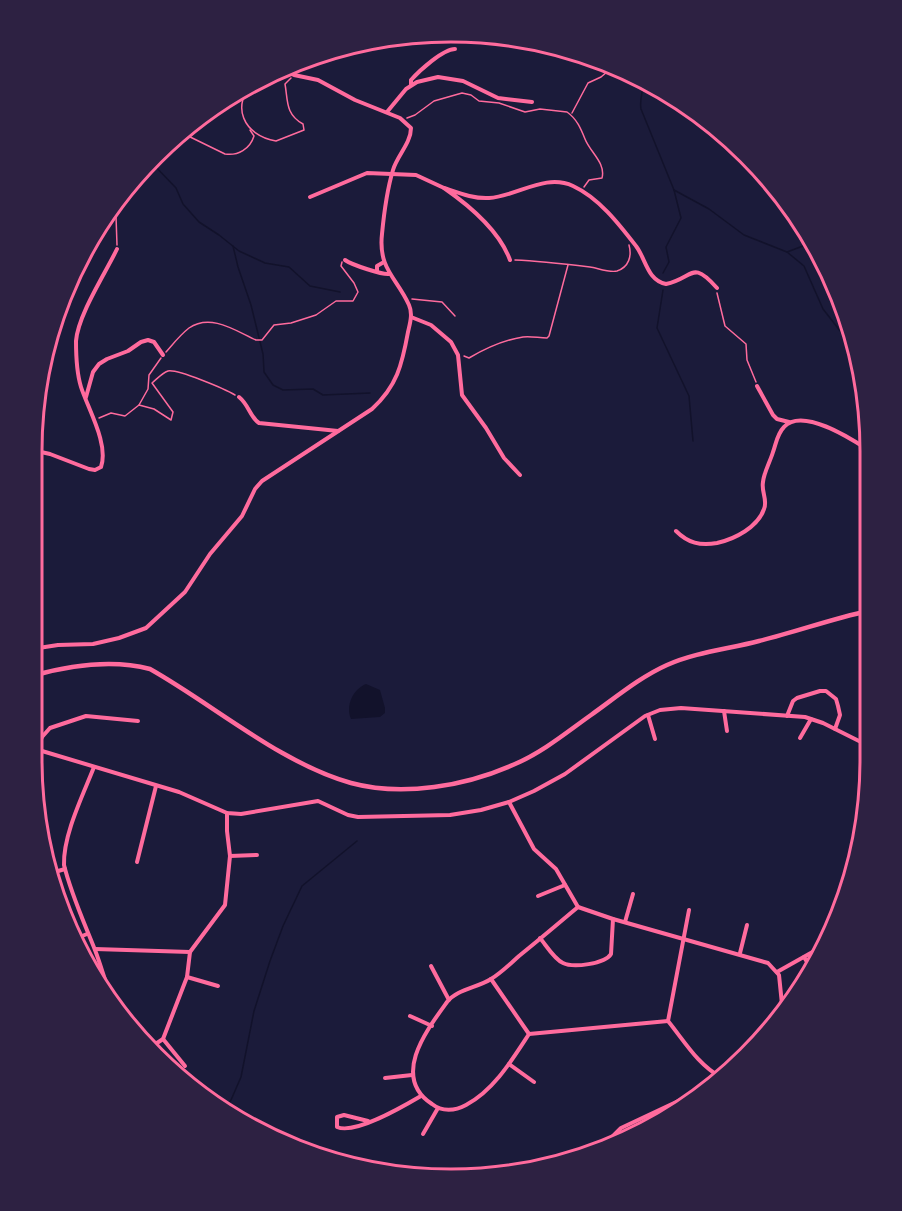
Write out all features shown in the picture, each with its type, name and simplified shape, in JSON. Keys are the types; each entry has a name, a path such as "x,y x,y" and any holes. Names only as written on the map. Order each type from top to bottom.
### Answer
{"street":[{"path":"411,85 411,80 421,70 449,50 455,49"},
{"path":"42,647 93,644 127,636 146,628 185,592 210,554 242,516 255,489 262,481 372,409 390,388 403,363 411,310 389,274 381,248 392,174 411,132 409,124 318,80 294,75"},
{"path":"387,112 411,85 438,77 474,85 498,98 532,102"},
{"path":"310,197 367,173 416,176 444,188 478,198 490,198 551,182 568,184 596,201 633,242 652,275 661,283 671,283 690,273 698,272 707,277 717,288"},
{"path":"444,188 474,210 502,243 510,260"},
{"path":"42,452 89,470 99,469 103,463 95,423 81,386 76,339 78,328 117,249"},
{"path":"345,260 384,275 389,274"},
{"path":"377,271 378,266 384,262"},
{"path":"411,317 431,325 452,342 458,355 462,395 504,458 520,475"},
{"path":"85,398 95,368 107,358 124,353 148,340 154,342 163,355"},
{"path":"757,386 777,419 789,423 811,422 832,429 860,445"},
{"path":"239,397 248,405 255,421 260,423 338,431"},
{"path":"676,531 690,542 711,544 725,541 754,524 765,508 763,480 778,437 789,423"},
{"path":"42,673 108,663 131,664 150,669 265,743 317,770 349,782 374,788 421,787 456,783 515,764 536,753 646,676 666,665 860,612"},
{"path":"787,716 793,701 797,698 826,691 836,699 838,706 840,715 835,729"},
{"path":"42,751 179,792 227,813 241,814 318,801 348,815 358,817 450,815 509,802 565,774 648,715 671,707 811,719 860,742"},
{"path":"724,711 727,731"},
{"path":"648,715 655,739"},
{"path":"42,738 50,728 86,716 138,722"},
{"path":"800,738 811,719"},
{"path":"94,767 79,803 64,855 65,869 103,973"},
{"path":"137,862 156,786"},
{"path":"509,802 534,849 556,869 578,907 768,963 777,972 782,1000"},
{"path":"156,1043 163,1039 187,977 190,952 225,904 230,856 227,813"},
{"path":"230,856 257,855"},
{"path":"58,871 65,869"},
{"path":"538,896 565,885"},
{"path":"625,922 633,894"},
{"path":"529,1034 509,1064 488,1088 466,1105 453,1110 438,1108 421,1096 412,1076 413,1064 418,1049 449,1000 459,993 491,980 578,907"},
{"path":"689,910 668,1021 697,1059 714,1073"},
{"path":"540,938 563,963 572,965 600,962 608,959 611,954 613,919"},
{"path":"740,953 747,925"},
{"path":"82,936 87,934"},
{"path":"95,949 190,952"},
{"path":"777,972 812,953"},
{"path":"804,957 807,962"},
{"path":"431,966 449,1000"},
{"path":"187,977 218,986"},
{"path":"491,980 529,1034"},
{"path":"410,1016 432,1026"},
{"path":"529,1034 668,1021"},
{"path":"163,1039 184,1066"},
{"path":"509,1064 534,1082"},
{"path":"385,1078 412,1076"},
{"path":"368,1121 344,1115 337,1117 335,1123 342,1129 350,1128 388,1116 421,1096"},
{"path":"614,1135 621,1128 673,1103"},
{"path":"423,1134 438,1108"}],"path":[{"path":"571,115 588,83 606,72"},
{"path":"248,127 255,133 276,141 304,130 303,124 292,116 287,105 285,84 294,75"},
{"path":"400,118 410,118 434,101 462,93 471,95 480,101 525,112 540,109 566,111 584,132 586,141 600,162 604,175 600,179 589,180 583,192"},
{"path":"189,137 225,154 231,155 248,148 254,136 241,107 243,100"},
{"path":"116,217 117,249"},
{"path":"510,260 616,272 630,260 631,253 625,233"},
{"path":"95,423 105,414 125,416 140,405 148,389 149,375 163,355 188,329 195,325 216,323 256,340 262,340 274,325 291,323 316,315 336,301 353,301 358,292 341,266 345,260"},
{"path":"461,353 466,359 488,347 511,340 531,337 547,338 568,265"},
{"path":"717,288 725,326 746,344 747,360 757,386"},
{"path":"405,298 442,302 454,316"},
{"path":"140,405 154,409 171,420 173,412 152,383 163,374 174,371 225,389 239,397"}],"shaded area":[{"path":"366,684 380,690 385,713 380,717 351,719 349,709 351,698 361,686"}],"waterway":[{"path":"643,90 641,109 674,190 681,218 666,247 669,262 663,273"},
{"path":"156,168 176,188 183,204 199,222 239,251 265,263 289,267 310,286 340,292"},
{"path":"674,190 709,209 744,235 787,252 804,266 823,309 842,334"},
{"path":"233,246 251,305 263,354 264,372 273,385 283,390 313,389 323,395 370,393"},
{"path":"787,252 804,246"},
{"path":"663,290 657,328 689,396 693,441"},
{"path":"229,1103 241,1077 254,1011 270,961 302,886 357,841"}]}
